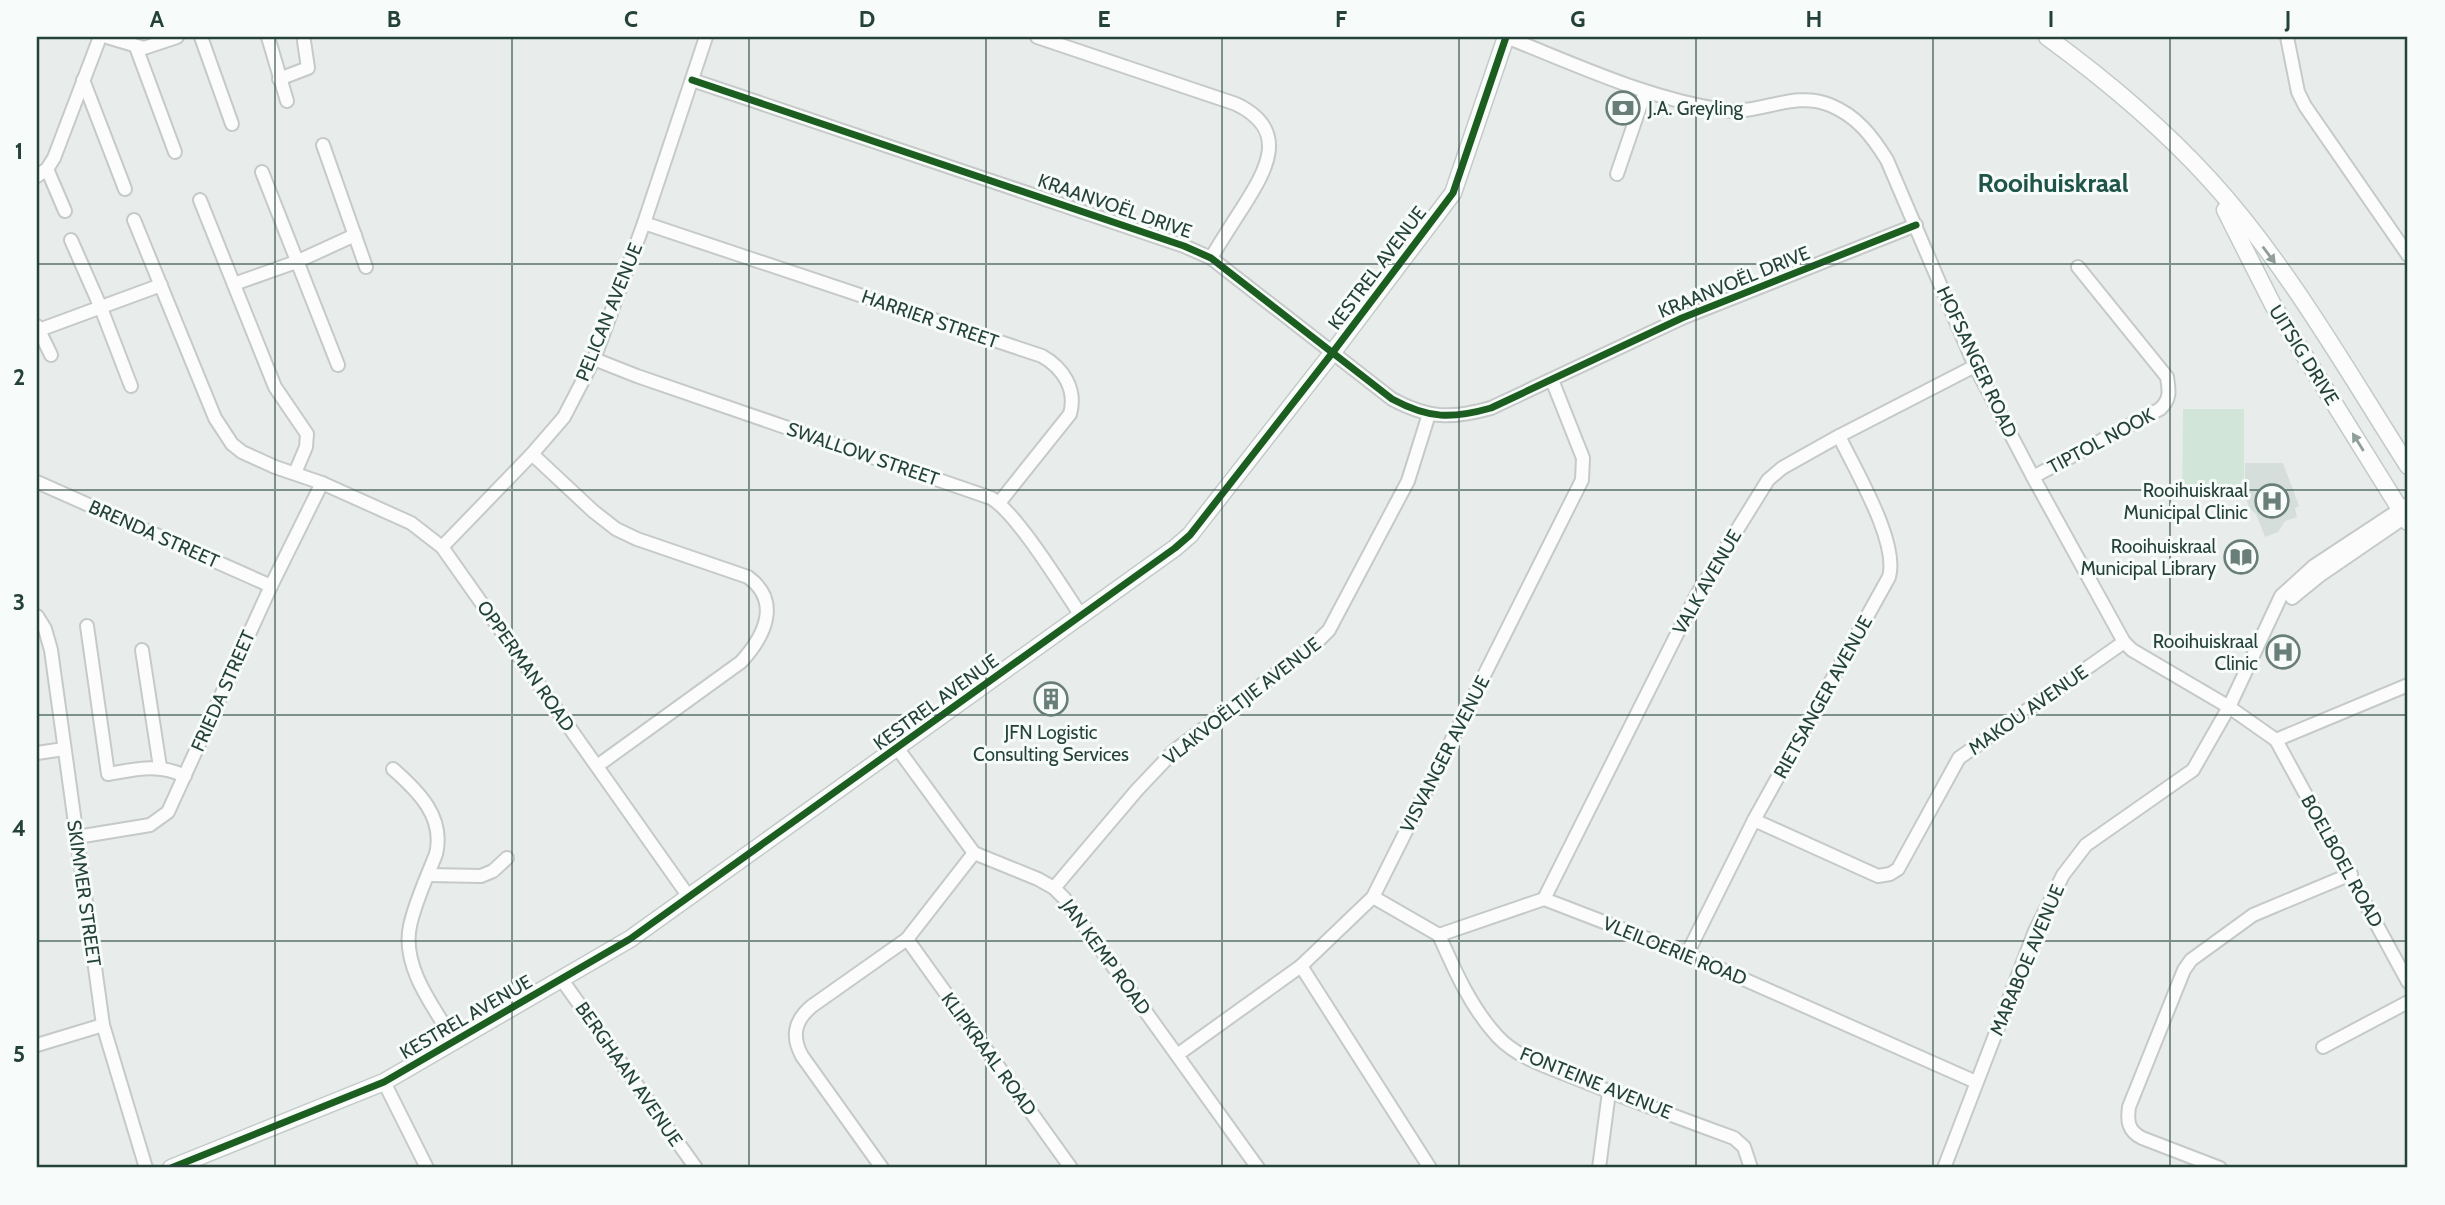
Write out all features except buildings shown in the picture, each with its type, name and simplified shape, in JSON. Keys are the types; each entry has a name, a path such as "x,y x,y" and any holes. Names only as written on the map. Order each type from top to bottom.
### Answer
{"street":[{"path":"65,211 42,172 54,158 100,37"},
{"path":"107,37 136,47 148,48 177,37"},
{"path":"201,37 232,124"},
{"path":"268,37 287,101"},
{"name":"PELICAN AVENUE","path":"442,547 533,454 565,417 594,359 644,223 706,37"},
{"path":"1037,37 1236,104 1252,112 1263,125 1269,152 1264,174 1211,258"},
{"name":"HOFSANGER ROAD","path":"1506,37 1645,92 1726,111 1745,110 1789,100 1810,100 1829,104 1852,116 1870,133 1887,160 1975,366 2124,642 2132,650 2229,707 2276,740"},
{"name":"KESTREL AVENUE","path":"171,1168 384,1082 630,939 1175,548 1190,535 1334,352 1455,189 1506,37"},
{"name":"UITSIG DRIVE","path":"2048,37 2114,88 2212,182 2295,289 2408,466"},
{"path":"2287,37 2298,92 2305,106 2408,255"},
{"path":"279,79 308,68 304,41"},
{"path":"136,47 175,152"},
{"path":"83,80 125,189"},
{"name":"KRAANVOËL DRIVE","path":"692,80 1159,237 1211,258 1392,399 1412,410 1429,414 1462,416 1492,408 1682,318 1916,225"},
{"path":"1617,174 1645,92"},
{"path":"323,145 366,267"},
{"path":"262,172 338,365"},
{"name":"UITSIG DRIVE","path":"2212,182 2273,305 2406,513"},
{"path":"200,200 275,387 307,434 306,447 295,473"},
{"name":"OPPERMAN ROAD","path":"134,220 215,418 226,436 242,452 322,482 411,523 442,547 689,897"},
{"name":"HARRIER STREET","path":"644,223 1042,356 1050,361 1069,385 1072,397 1070,415 999,503"},
{"path":"234,284 296,262 355,235"},
{"path":"71,240 131,386"},
{"name":"TIPTOL NOOK","path":"2033,477 2160,409 2170,393 2167,377 2078,267"},
{"path":"51,355 38,328 161,285"},
{"name":"SWALLOW STREET","path":"594,359 636,376 980,494 999,503 1023,532 1082,617"},
{"name":"VALK AVENUE","path":"1544,899 1696,596 1762,488 1782,468 1975,366"},
{"name":"VISVANGER AVENUE","path":"1177,1055 1301,966 1373,897 1582,480 1583,458 1552,380"},
{"name":"VLAKVOËLTJIE AVENUE","path":"1054,888 1137,790 1174,751 1329,631 1408,481 1429,414"},
{"name":"RIETSANGER AVENUE","path":"1687,954 1754,820 1887,584 1892,567 1888,539 1839,436"},
{"path":"533,454 616,529 637,539 748,577 760,588 764,598 766,617 763,631 756,645 741,662 597,766"},
{"name":"BRENDA STREET","path":"37,482 271,586"},
{"name":"FRIEDA STREET","path":"77,836 150,825 168,812 271,586 322,482"},
{"name":"MARABOE AVENUE","path":"1944,1168 2035,931 2063,875 2086,845 2189,775 2229,707 2271,616 2319,576 2406,513"},
{"name":"SKIMMER STREET","path":"37,616 45,629 51,650 103,1025 146,1168"},
{"path":"87,626 108,774 150,766 185,776"},
{"name":"MAKOU AVENUE","path":"1754,820 1878,876 1890,874 1898,869 1959,758 2124,642"},
{"path":"142,650 160,767"},
{"path":"2276,740 2408,685"},
{"name":"BOELBOEL ROAD","path":"2276,740 2408,982"},
{"path":"37,753 64,749"},
{"path":"882,1168 802,1056 796,1043 796,1029 804,1012 907,939 974,853 898,749"},
{"path":"393,769 418,792 435,820 438,844 410,926 408,945 419,981 455,1042"},
{"name":"JAN KEMP ROAD","path":"974,853 1054,888 1072,907 1258,1168"},
{"path":"428,875 470,877 486,874 507,858"},
{"path":"2220,1168 2142,1138 2132,1131 2127,1121 2129,1107 2184,970 2192,960 2253,915 2351,874"},
{"path":"1373,897 1439,935 1544,899"},
{"name":"VLEILOERIE ROAD","path":"1544,899 1687,954 1976,1082"},
{"name":"FONTEINE AVENUE","path":"1439,935 1461,985 1499,1038 1521,1055 1609,1092 1734,1138 1744,1147 1751,1168"},
{"name":"KLIPKRAAL ROAD","path":"907,939 1071,1168"},
{"path":"1301,966 1430,1168"},
{"name":"BERGHAAN AVENUE","path":"562,980 696,1168"},
{"path":"2323,1047 2408,1002"},
{"path":"37,1045 103,1025"},
{"path":"384,1082 427,1168"},
{"path":"1599,1168 1609,1092"}],"shaded area":[{"name":"Rooihuiskraal Municipal Clinic","path":"2245,463 2283,463 2299,506 2295,508 2297,517 2285,521 2278,532 2265,537 2256,514 2250,509 2245,497"}],"green space":[{"path":"2183,409 2244,409 2244,497 2182,496"}],"cycle path":[{"path":"171,1168 384,1082 630,939 1175,548 1190,535 1453,193 1506,37"},
{"path":"692,80 1184,246 1211,258 1392,399 1429,414 1464,414 1491,408 1682,318 1916,225"}],"place":[{"name":"J.A. Greyling","path":"1623,108"},
{"name":"Rooihuiskraal Municipal Clinic","path":"2272,501"},
{"name":"Rooihuiskraal Municipal Library","path":"2241,557"},
{"name":"Rooihuiskraal Clinic","path":"2283,652"},
{"name":"JFN Logistic Consulting Services","path":"1051,699"}],"district":[{"name":"Rooihuiskraal","path":"2053,183"}]}
